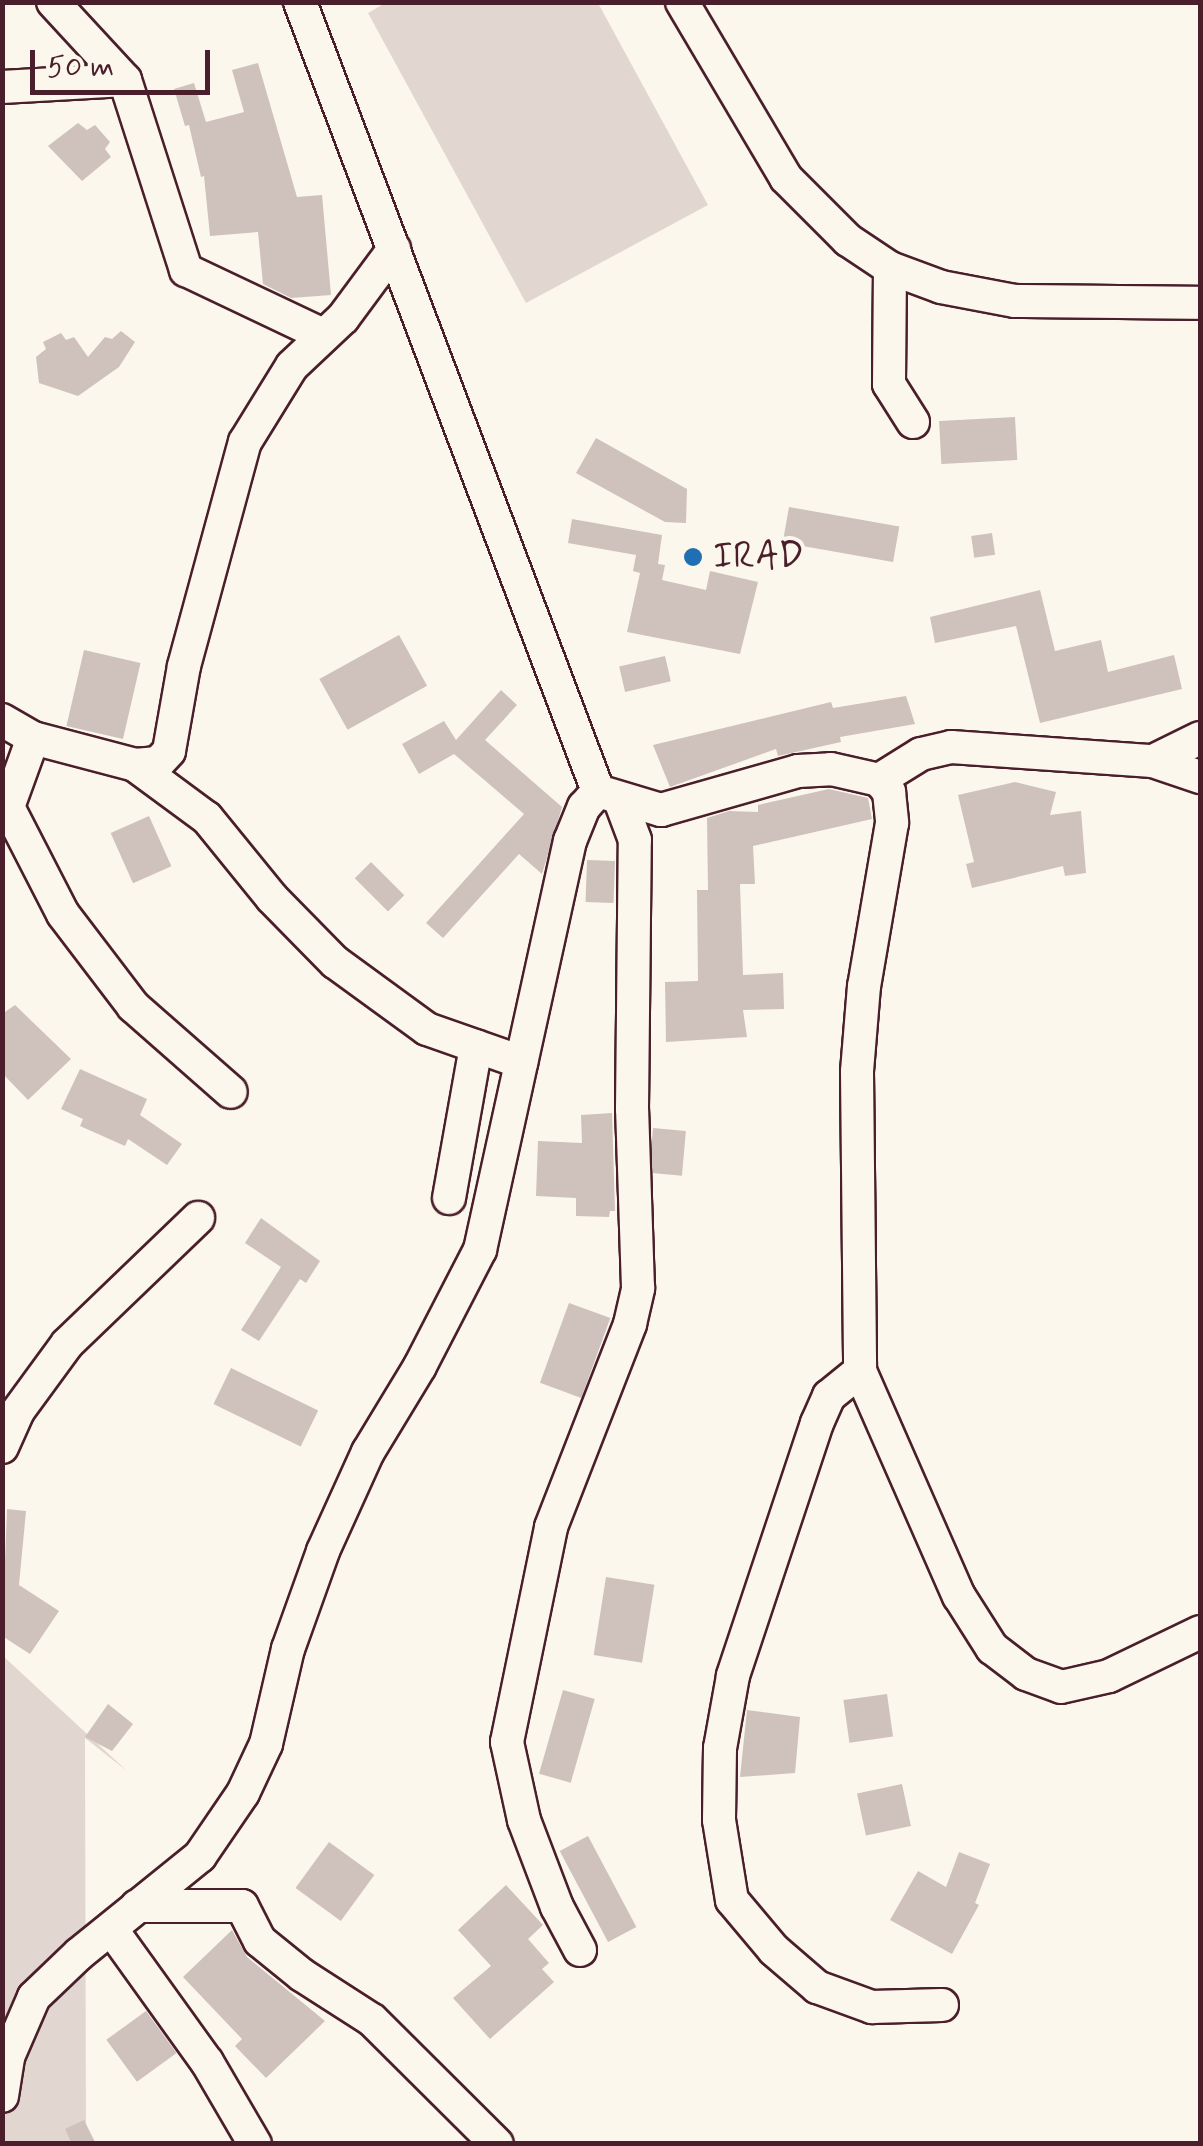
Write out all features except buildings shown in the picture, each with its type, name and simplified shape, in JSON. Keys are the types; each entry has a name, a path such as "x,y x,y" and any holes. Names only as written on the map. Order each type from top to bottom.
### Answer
{"street":[{"path":"53,2 125,80 186,270 323,336"},
{"path":"300,2 609,796 634,840 632,1109 638,1288 630,1324 552,1527 507,1742 524,1820 557,1907 580,1950"},
{"path":"682,2 786,178 848,240 890,268 942,286 1016,301 1200,303"},
{"path":"2,87 125,80"},
{"path":"135,766 158,763 169,751 184,666 245,442 292,366 343,318 394,249"},
{"path":"890,268 889,384 913,422"},
{"path":"2,720 32,738 135,766 207,818 272,898 336,962 427,1029 521,1062"},
{"path":"32,738 8,807 63,914 133,1006 231,1092"},
{"path":"1153,761 1200,738"},
{"path":"879,780 921,754 951,748 1153,761 1200,777"},
{"path":"2,2008 34,1997 200,1856 250,1777 266,1744 288,1649 323,1552 368,1452 429,1350 480,1250 570,841 584,807 609,796 661,810 798,771 844,771 879,780 889,792 892,823 864,986 857,1072 860,1371 959,1596 992,1648 1026,1674 1061,1687 1109,1676 1200,1632"},
{"path":"449,1198 476,1046"},
{"path":"2,1448 18,1411 67,1344 198,1218"},
{"path":"860,1371 829,1396 817,1423 734,1676 720,1748 719,1820 732,1900 774,1950 817,1987 872,2007 942,2005"},
{"path":"138,1906 242,1906 260,1940 302,1976 372,2020 497,2144"},
{"path":"112,1930 207,2062 255,2144"},
{"path":"2,2096 8,2057 34,1997"}],"shaded area":[{"path":"387,2 598,3 708,205 526,303 368,13"},
{"path":"2,1655 127,1771 85,1738 86,2143 3,2143"}],"place":[{"name":"IRAD","path":"693,557"}]}
